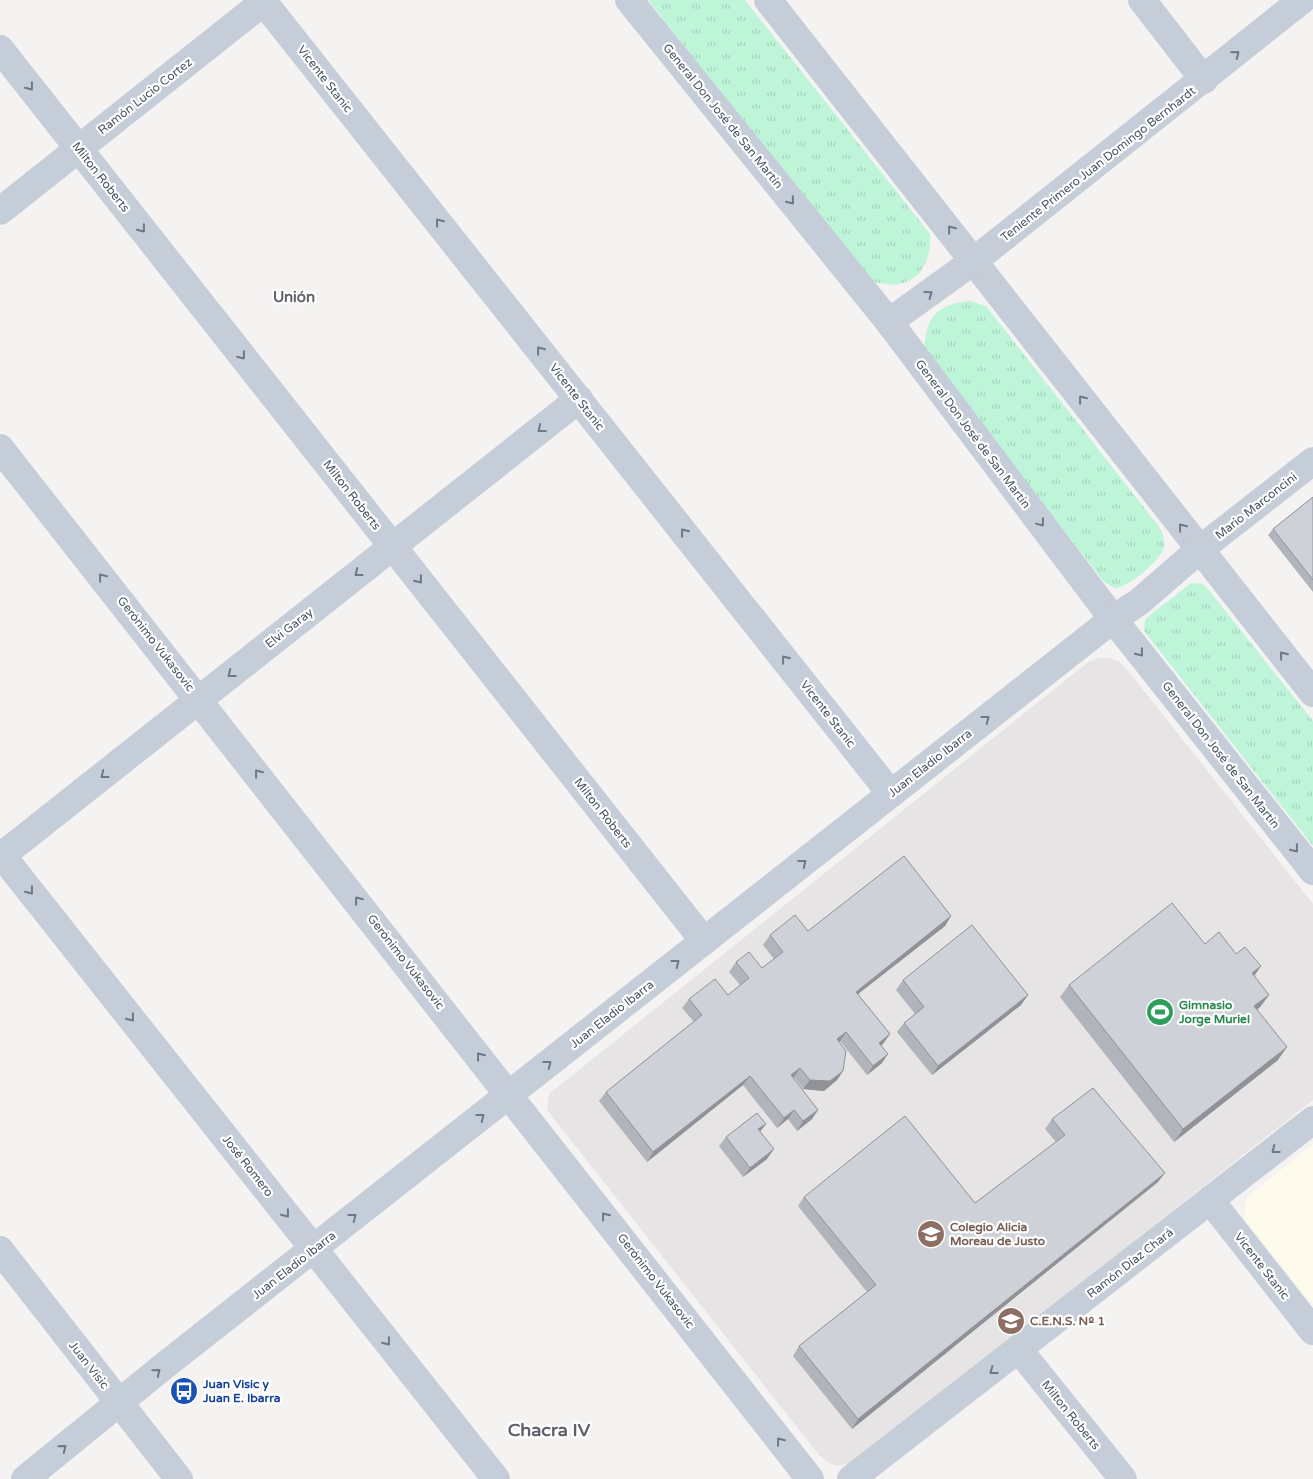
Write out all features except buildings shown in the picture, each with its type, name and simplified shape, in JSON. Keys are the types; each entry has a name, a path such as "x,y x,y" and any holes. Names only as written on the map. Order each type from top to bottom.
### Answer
{"street":[{"name":"General Don José de San Martín","path":"629,0 889,322 1113,619 1313,872"},
{"path":"768,0 975,260 1199,550 1313,693"},
{"path":"1142,0 1204,80"},
{"name":"Teniente Primero Juan Domingo Bernhardt","path":"889,322 975,260 1204,80 1302,0"},
{"name":"Ramón Lucio Cortez","path":"0,211 264,1"},
{"name":"Vicente Stanic","path":"264,1 891,794"},
{"name":"Milton Roberts","path":"0,49 704,941"},
{"name":"Elvi Garay","path":"1,855 579,399"},
{"name":"Gerónimo Vukasovic","path":"0,448 200,699 810,1479"},
{"name":"Mario Marconcini","path":"1199,550 1313,461"},
{"name":"Juan Eladio Ibarra","path":"25,1479 119,1402 1113,619 1139,602 1199,550"},
{"name":"José Romero","path":"1,855 496,1479"},
{"name":"Ramón Díaz Chará","path":"851,1479 1313,1120"},
{"name":"Vicente Stanic","path":"1210,1200 1313,1331"},
{"name":"Juan Visic","path":"0,1250 179,1479"},
{"name":"Milton Roberts","path":"1019,1350 1123,1479"}],"shaded area":[{"path":"1097,658 1108,658 1118,661 1126,668 1313,904 1313,1100 857,1460 837,1466 827,1462 819,1455 551,1115 547,1109 549,1094 1087,663"},
{"path":"1313,1144 1313,1305 1250,1226 1245,1218 1245,1208 1247,1199 1254,1192"}],"green space":[{"path":"648,0 745,0 930,234 930,248 922,270 906,282 883,284 869,280"},
{"path":"971,301 986,306 1160,528 1164,542 1162,552 1151,566 1121,587 1115,588 1104,582 925,353 927,331 934,315 949,305"},
{"path":"1191,583 1203,584 1208,589 1313,721 1313,846 1144,631 1145,620"}],"place":[{"name":"Gimnasio Jorge Muriel","path":"1160,1012"},
{"name":"Colegio Alicia Moreau de Justo","path":"931,1234"},
{"name":"C.E.N.S. Nº 1","path":"1011,1321"},
{"name":"Juan Visic y Juan E. Ibarra","path":"184,1391"}],"district":[{"name":"Unión","path":"294,297"},
{"name":"Chacra IV","path":"549,1430"}]}
